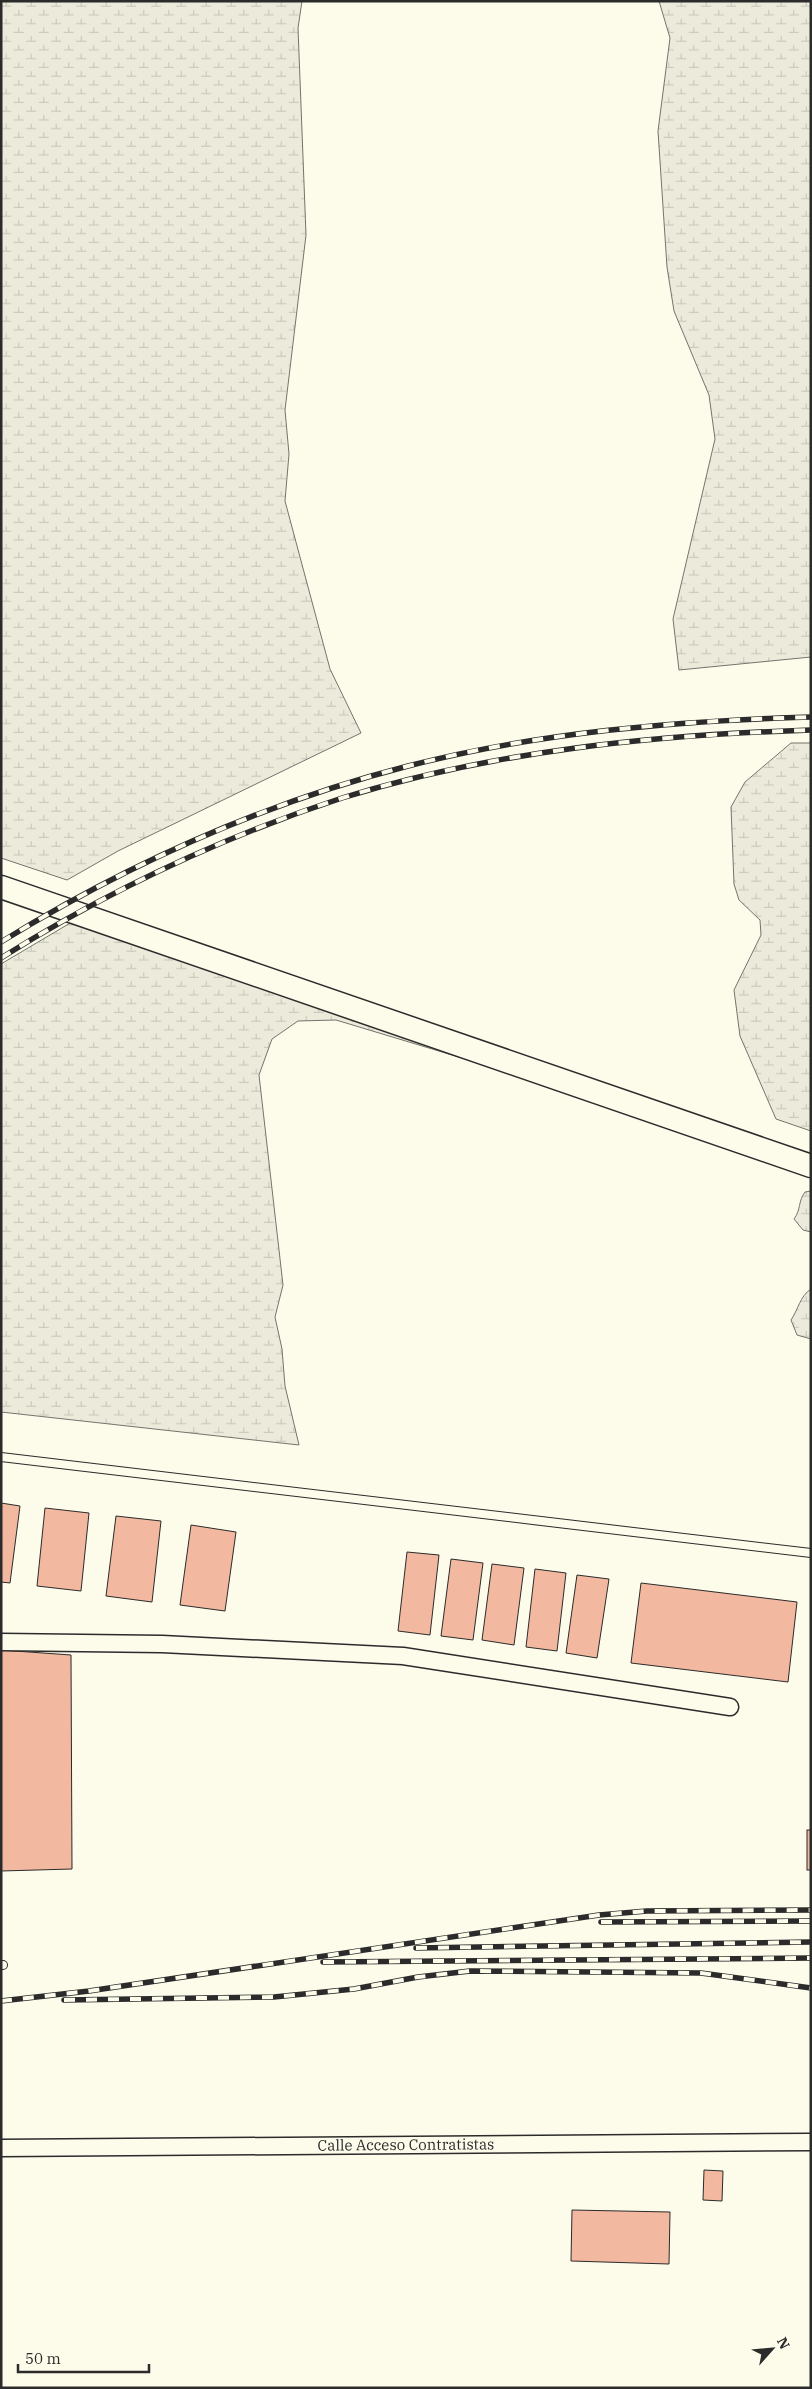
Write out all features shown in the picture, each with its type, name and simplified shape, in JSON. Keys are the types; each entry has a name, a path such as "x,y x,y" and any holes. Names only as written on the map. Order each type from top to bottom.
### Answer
{"main road":[{"path":"1,887 811,1166"}],"street":[{"path":"1,1642 162,1644 402,1656 730,1707"},
{"name":"Calle Acceso Contratistas","path":"1,2148 811,2142"}],"lane":[{"path":"1,1457 811,1553"}],"green space":[{"path":"1,1 302,1 298,28 306,235 285,410 289,454 285,501 330,669 361,733 118,851 67,880 1,858"},
{"path":"659,1 811,1 811,657 679,670 673,619 715,439 709,395 674,311 667,267 658,131 670,38"},
{"path":"791,743 811,743 811,1131 776,1119 740,1036 734,990 761,935 760,920 739,900 734,884 731,807 745,782"},
{"path":"77,919 525,1077 336,1020 298,1021 272,1039 259,1075 283,1285 275,1317 282,1349 285,1386 299,1445 1,1412 1,964"},
{"path":"811,1191 811,1232 803,1230 794,1219 803,1195 805,1192"},
{"path":"811,1289 811,1339 797,1335 791,1320 802,1299"}],"building":[{"path":"1,1503 20,1506 10,1583 1,1582"},
{"path":"45,1508 89,1513 81,1591 37,1586"},
{"path":"116,1516 161,1521 152,1602 106,1596"},
{"path":"191,1525 236,1532 225,1611 180,1605"},
{"path":"407,1552 439,1555 430,1635 398,1631"},
{"path":"451,1559 483,1563 473,1640 441,1636"},
{"path":"492,1564 524,1568 514,1645 482,1640"},
{"path":"535,1569 566,1573 557,1651 526,1647"},
{"path":"577,1575 609,1579 597,1658 566,1653"},
{"path":"641,1583 797,1602 788,1682 631,1663"},
{"path":"1,1650 71,1655 72,1869 1,1871"},
{"path":"807,1830 811,1830 811,1870 807,1870"},
{"path":"704,2170 723,2171 722,2201 703,2200"},
{"path":"572,2210 670,2212 669,2264 571,2261"}],"railway":[{"path":"1,942 98,887 198,839 249,817 354,781 458,754 558,737 659,725 811,717"},
{"path":"1,958 41,933 124,888 253,830 342,798 457,768 574,748 692,736 811,730"},
{"path":"1,2001 89,1991 599,1915 647,1911 811,1910"},
{"path":"601,1922 811,1921"},
{"path":"416,1948 811,1942"},
{"path":"323,1962 811,1958"},
{"path":"64,2000 274,1997 354,1989 418,1977 470,1971 701,1973 811,1988"}]}
